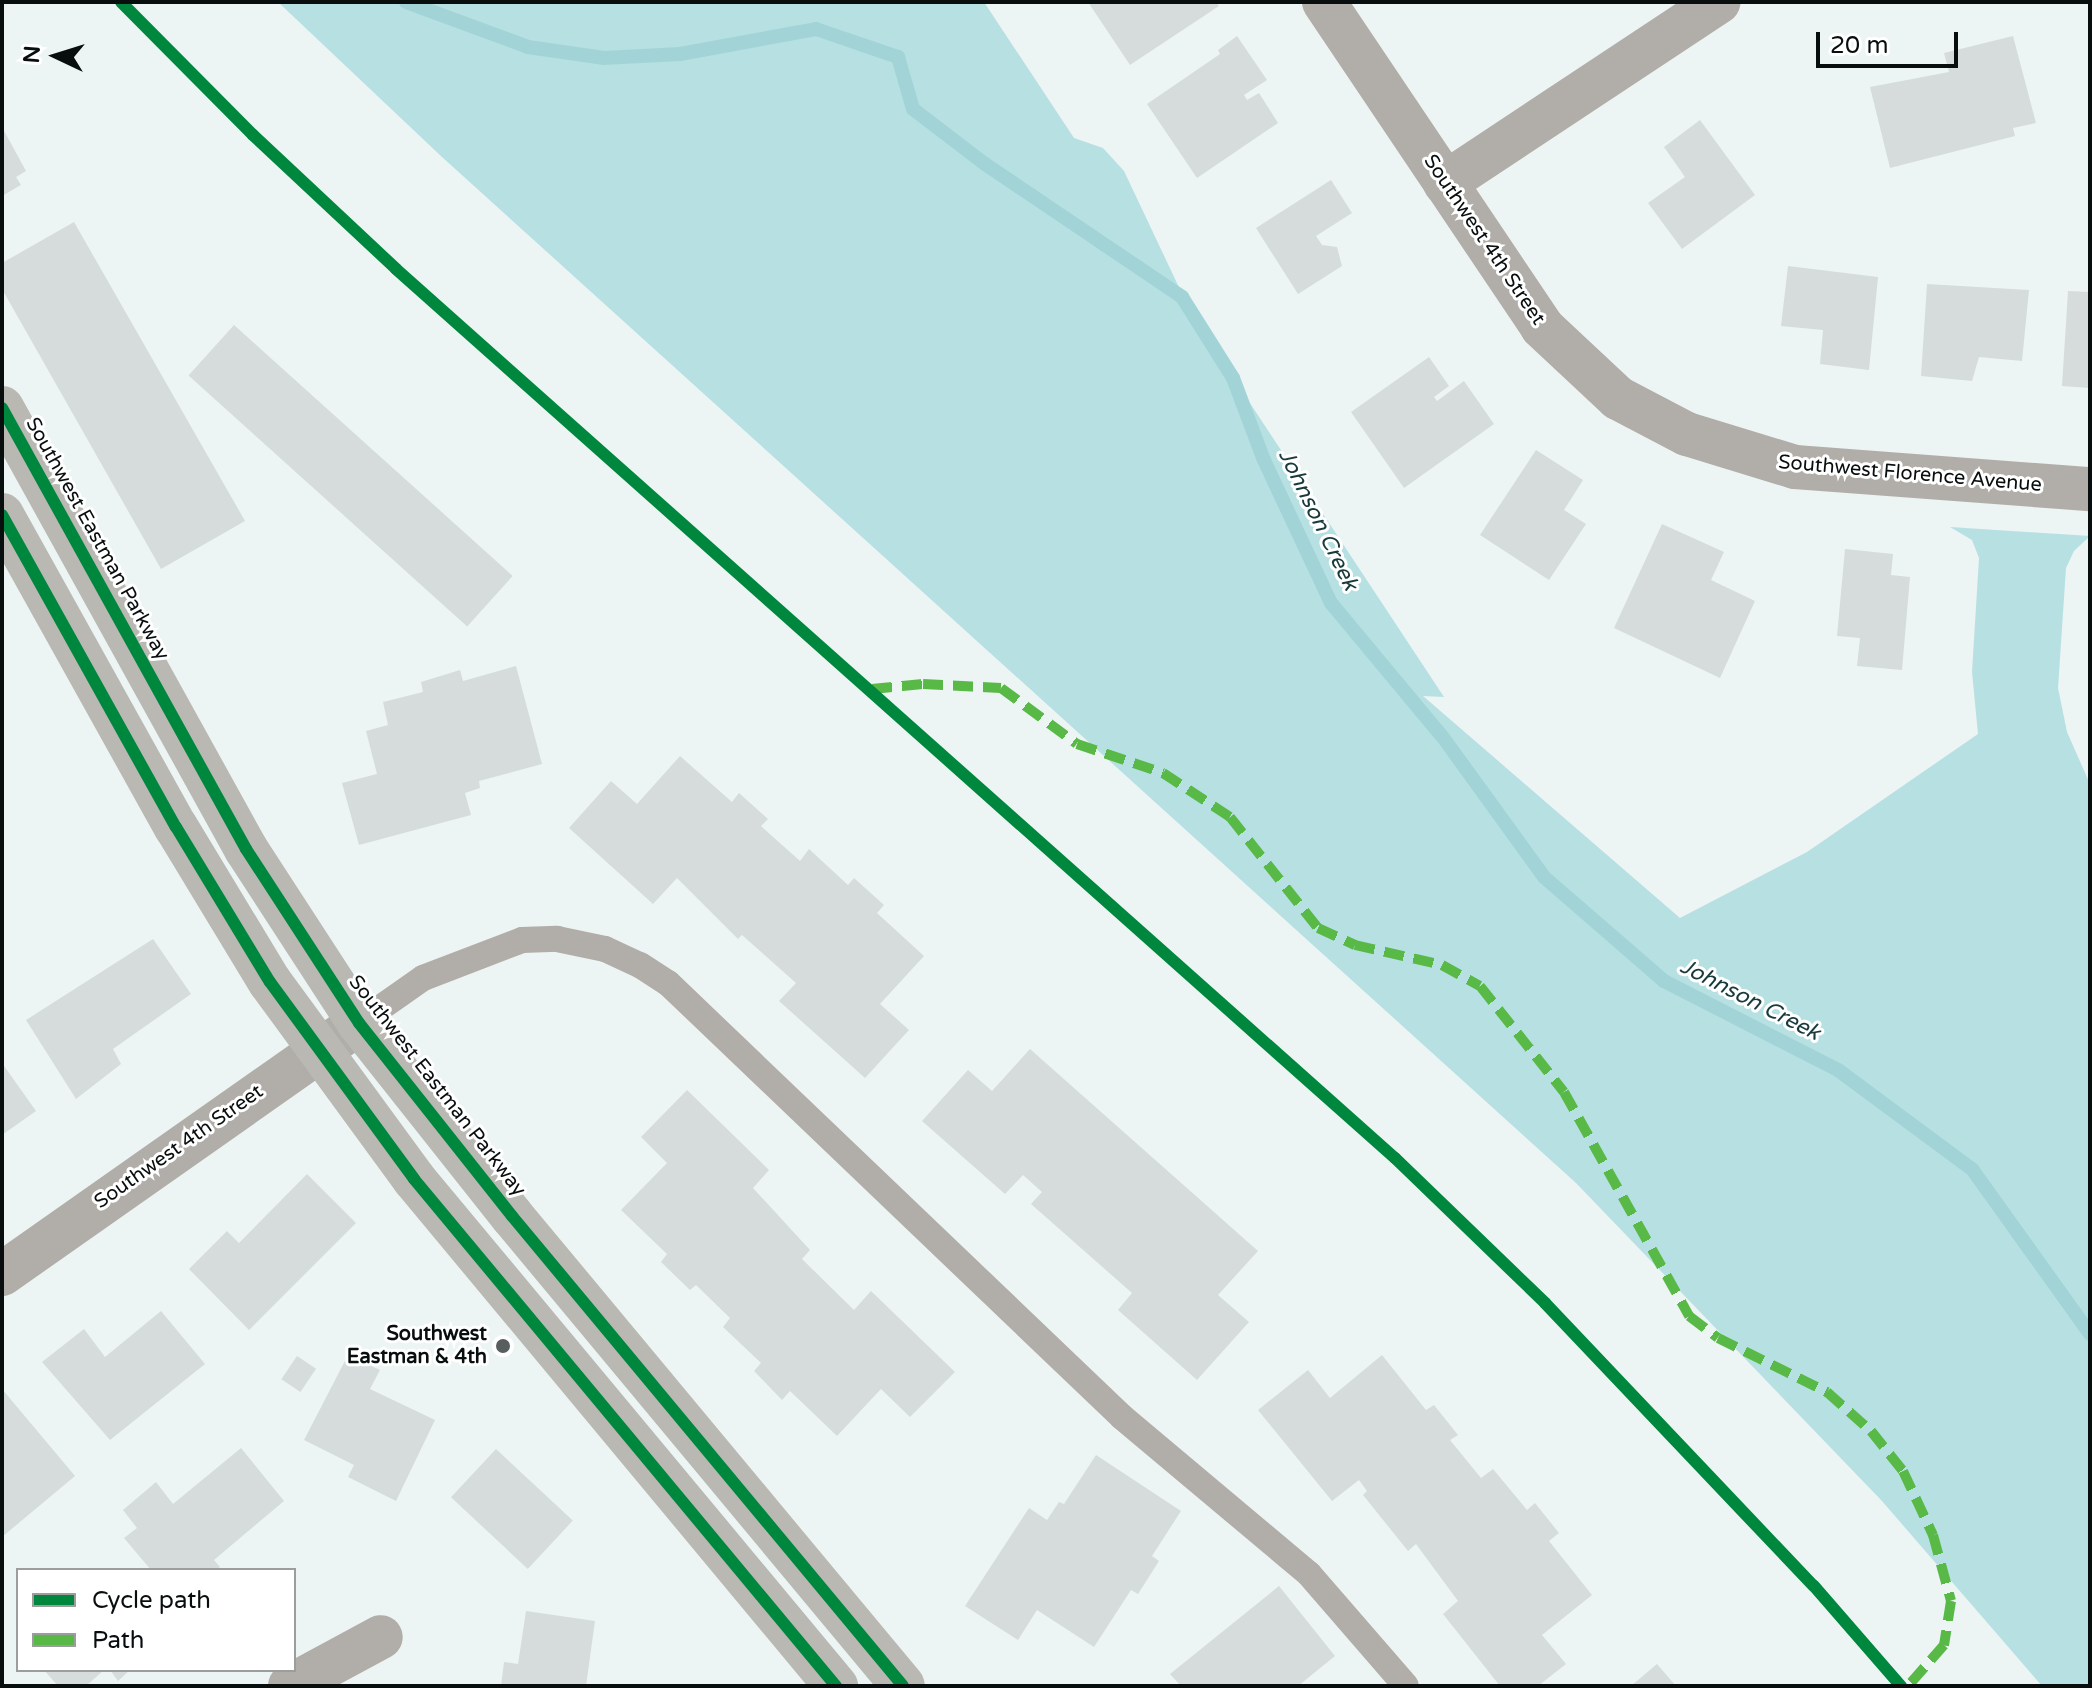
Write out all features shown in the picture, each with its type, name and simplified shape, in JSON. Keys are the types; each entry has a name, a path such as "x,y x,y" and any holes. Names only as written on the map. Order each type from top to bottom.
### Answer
{"main road":[{"name":"Southwest Eastman Parkway","path":"2,408 246,849 359,1023 472,1167 903,1686"},
{"path":"2,515 238,934 319,1050 414,1179 836,1686"}],"street":[{"name":"Southwest 4th Street","path":"1324,2 1542,327 1618,398 1687,434"},
{"path":"1445,183 1718,2"},
{"name":"Southwest Florence Avenue","path":"1687,434 1795,467 2090,489"},
{"name":"Southwest 4th Street","path":"2,1274 359,1023"},
{"path":"290,1686 381,1637"}],"lane":[{"path":"359,1023 423,978 522,940 557,939 605,949 640,965 668,983 1075,1374 1309,1574 1406,1686"}],"shaded area":[{"path":"278,2 984,2 1074,138 1103,148 1124,171 1193,317 1444,697 1423,696 1680,918 1807,852 1978,734 1972,672 1979,558 1972,540 1950,527 2090,536 2074,551 2066,568 2058,688 2067,732 2090,784 2090,1686 2042,1686 1882,1501 1576,1183 442,157"}],"building":[{"path":"1088,2 1216,2 1219,6 1130,65"},
{"path":"1237,36 1267,80 1244,95 1247,100 1259,93 1278,123 1197,178 1147,104 1220,54 1218,50"},
{"path":"2013,36 2036,123 2013,128 2015,136 1890,168 1870,87 1949,72 1944,53"},
{"path":"1700,120 1755,195 1682,249 1648,203 1685,177 1664,147"},
{"path":"2,127 26,171 16,177 21,185 2,196"},
{"path":"1331,180 1352,213 1316,236 1322,245 1337,247 1342,266 1298,294 1256,228"},
{"path":"74,222 245,521 161,569 2,289 2,263"},
{"path":"1788,266 1878,277 1869,370 1820,364 1823,330 1781,326"},
{"path":"1927,284 2029,290 2022,361 1979,357 1972,381 1921,376"},
{"path":"2068,291 2090,292 2090,388 2062,386"},
{"path":"234,325 513,576 467,626 188,376"},
{"path":"1429,357 1449,386 1434,397 1437,401 1464,381 1494,424 1404,488 1351,412"},
{"path":"1536,450 1583,480 1564,510 1586,524 1549,580 1480,535"},
{"path":"1662,524 1724,552 1711,580 1755,601 1720,678 1614,628"},
{"path":"1845,549 1893,554 1891,575 1910,577 1902,670 1857,666 1860,638 1837,636"},
{"path":"516,666 542,764 479,781 480,788 465,793 471,815 359,845 342,783 377,774 366,731 388,725 383,702 423,692 421,682 460,670 463,681"},
{"path":"680,756 732,802 739,793 768,819 761,826 800,861 809,849 848,885 854,878 884,905 877,913 924,956 880,1004 909,1030 865,1078 779,1001 796,983 742,935 738,939 677,878 653,904 569,828 611,781 637,804"},
{"path":"153,939 191,994 113,1049 121,1064 76,1099 26,1020"},
{"path":"1030,1049 1258,1251 1218,1295 1249,1322 1197,1380 1118,1310 1132,1293 1031,1204 1042,1192 1023,1175 1005,1194 922,1121 968,1070 992,1091"},
{"path":"2,1063 36,1111 2,1135"},
{"path":"687,1090 769,1170 753,1188 810,1250 802,1259 854,1310 871,1291 955,1372 910,1417 881,1389 837,1436 790,1391 782,1400 754,1371 761,1363 723,1327 730,1318 696,1285 690,1290 661,1262 667,1254 621,1210 667,1163 641,1137"},
{"path":"307,1174 356,1223 249,1330 189,1269 227,1231 239,1243"},
{"path":"161,1311 205,1364 110,1440 42,1362 84,1329 105,1357"},
{"path":"348,1355 380,1370 370,1389 435,1420 396,1501 348,1477 354,1465 304,1440"},
{"path":"1382,1355 1426,1410 1434,1405 1458,1435 1450,1440 1481,1478 1493,1469 1527,1510 1535,1503 1559,1533 1549,1541 1592,1595 1542,1635 1566,1664 1538,1686 1500,1686 1443,1614 1458,1601 1416,1544 1408,1551 1363,1495 1367,1491 1359,1480 1332,1501 1258,1410 1308,1370 1330,1398"},
{"path":"297,1356 316,1369 300,1392 281,1379"},
{"path":"2,1389 75,1476 2,1537"},
{"path":"241,1448 284,1501 214,1560 219,1568 149,1568 124,1538 137,1528 123,1510 156,1482 173,1504"},
{"path":"496,1449 573,1521 528,1569 451,1497"},
{"path":"1096,1455 1181,1511 1152,1556 1159,1561 1138,1594 1131,1590 1094,1647 1037,1610 1018,1640 965,1606 1029,1508 1047,1520 1059,1502 1064,1504"},
{"path":"1279,1586 1335,1656 1298,1686 1181,1686 1170,1674"},
{"path":"526,1611 595,1621 586,1686 501,1686 504,1662 518,1664"},
{"path":"1657,1664 1676,1686 1631,1686"},
{"path":"46,1672 102,1672 86,1686 58,1686"},
{"path":"111,1672 128,1672 118,1681"}],"waterway":[{"name":"Johnson Creek","path":"406,2 528,47 604,58 680,54 816,29 898,57 913,109 985,164 1182,297 1233,378 1263,458 1331,603 1442,736 1544,877 1664,981 1838,1070 1972,1169 2090,1334"}],"marked path":[{"path":"872,689 923,684 1001,688 1077,744 1163,773 1230,817 1318,928 1355,945 1442,965 1480,986 1564,1092 1689,1316 1718,1338 1827,1392 1871,1431 1903,1471 1933,1535 1951,1601 1944,1645 1908,1686"}],"cycle path":[{"path":"121,2 253,135 396,269 1395,1158 1545,1303 1814,1586 1901,1686"},
{"path":"2,408 246,849 359,1023 512,1216 903,1686"},
{"path":"2,515 176,827 270,982 414,1179 836,1686"}],"place":[{"name":"Southwest Eastman & 4th","path":"503,1346"}]}
